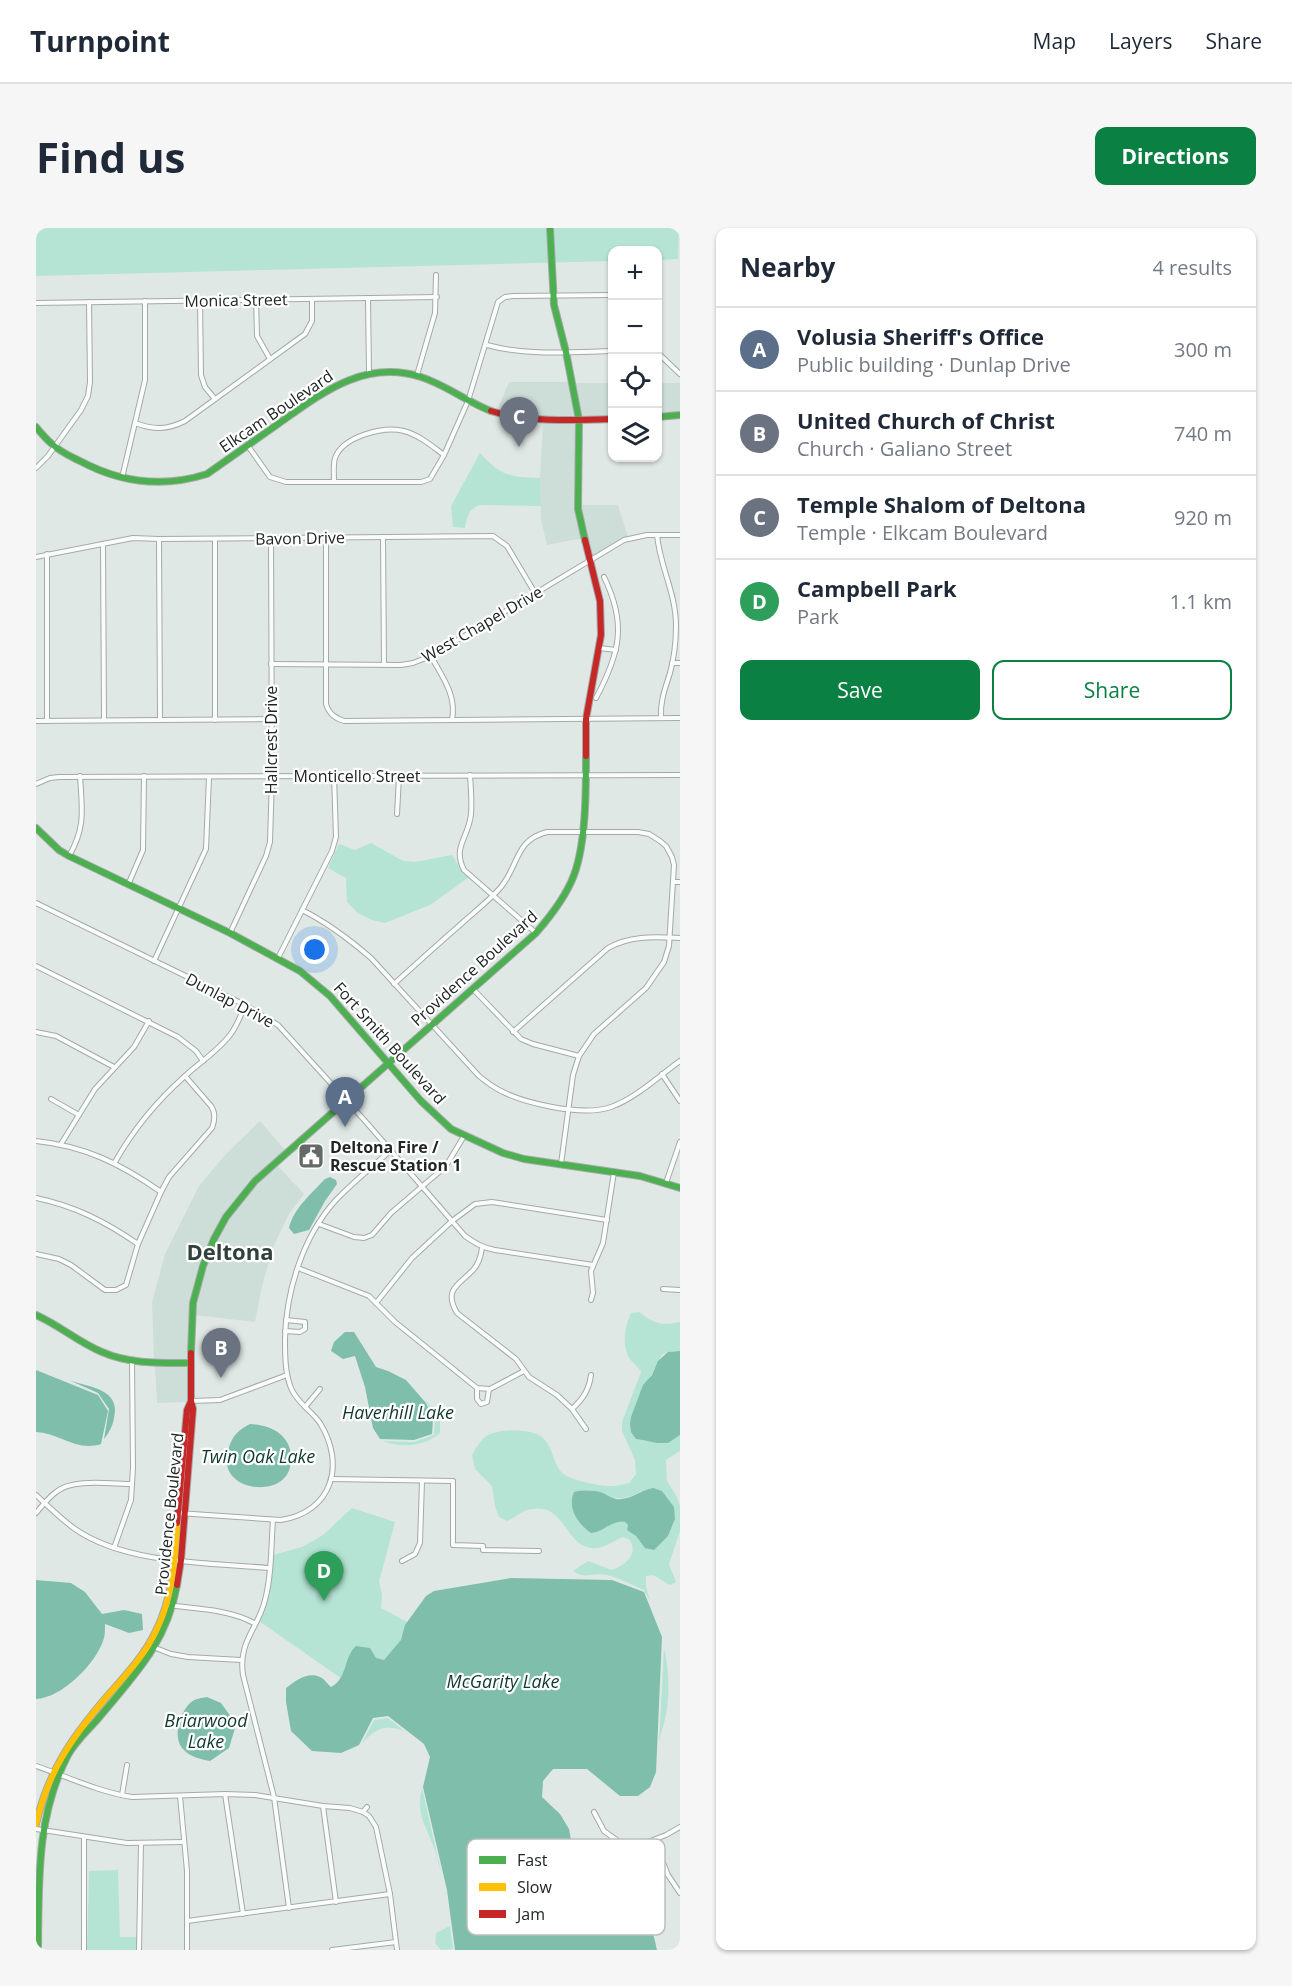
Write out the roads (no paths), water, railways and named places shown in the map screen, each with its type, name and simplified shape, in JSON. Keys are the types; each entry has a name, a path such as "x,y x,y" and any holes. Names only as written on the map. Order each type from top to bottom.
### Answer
{"main road":[{"name":"Providence Boulevard","path":"37,1947 39,1830 62,1752 152,1646 157,1630 170,1605 178,1560 187,1410 191,1401 192,1312 197,1285 214,1239 226,1217 255,1181 536,933 550,917 574,876 583,832 586,719 601,635 600,601 578,509 579,420 553,296 550,228"},
{"name":"Elkcam Boulevard","path":"36,427 54,447 102,472 122,479 147,483 174,483 192,480 207,474 326,390 345,380 369,373 406,372 417,375 437,383 468,401 496,412 534,420 608,419"},
{"path":"662,417 680,415"},
{"name":"Fort Smith Boulevard","path":"36,828 59,850 69,856 230,933 300,971 330,996 421,1101 451,1129 503,1154 614,1172 680,1188"},
{"path":"36,1315 52,1322 104,1354 132,1362 190,1363"},
{"name":"Providence Boulevard","path":"36,1824 38,1813 56,1772"}],"street":[{"path":"417,375 435,313 436,275"},
{"path":"248,446 274,480 286,482 421,482 430,479 444,455 468,401 487,345 495,308 501,299 513,296 608,295"},
{"name":"Monica Street","path":"36,303 437,297"},
{"path":"256,298 257,336 270,359"},
{"path":"368,298 369,373"},
{"path":"135,423 149,428 162,429 185,421 308,331 312,321 312,299"},
{"path":"200,300 201,375 205,387 215,399"},
{"path":"122,479 146,380 145,301"},
{"path":"36,468 81,410 88,396 90,382 89,302"},
{"path":"487,345 528,352 608,351"},
{"path":"658,354 680,374"},
{"path":"334,481 334,463 340,449 360,436 374,431 394,429 406,431 444,455"},
{"name":"West Chapel Drive","path":"271,664 413,663 431,656 624,540 647,535 680,535"},
{"path":"657,535 658,551 673,596 676,623 672,663 660,705 661,718"},
{"name":"Bavon Drive","path":"36,557 134,538 493,536 507,546 536,593"},
{"path":"383,537 384,665"},
{"name":"Hallcrest Drive","path":"230,933 266,856 270,842 271,538"},
{"path":"326,538 326,702 332,716 344,721 680,718"},
{"path":"159,539 160,720"},
{"path":"215,539 215,720"},
{"path":"103,544 104,720"},
{"path":"47,554 47,721"},
{"path":"596,698 610,670 619,631 611,591 604,577"},
{"path":"599,648 616,651"},
{"path":"431,656 450,690 453,704 452,720"},
{"path":"672,663 680,663"},
{"path":"36,721 271,719"},
{"path":"278,958 332,851 336,837 334,775"},
{"path":"471,775 471,814 468,830 460,845 459,856 464,870 536,933"},
{"name":"Monticello Street","path":"36,784 50,778 81,776 680,775"},
{"path":"69,856 81,830 81,776"},
{"path":"128,886 143,850 144,776"},
{"path":"154,961 206,849 209,777"},
{"path":"397,814 399,777"},
{"path":"394,984 493,896 509,876 528,840 547,832 638,832 649,834 666,846 674,865 671,938 664,962 651,981 594,1034 579,1056 573,1076 561,1164"},
{"path":"673,882 680,882"},
{"name":"Dunlap Drive","path":"36,903 245,1005 278,1025 465,1236 482,1248"},
{"path":"302,910 332,927 371,958 479,1076 494,1087 526,1101 597,1111 612,1107 629,1098 680,1061"},
{"path":"513,1032 608,948 628,939 680,938"},
{"path":"36,966 187,1042 203,1061"},
{"path":"473,989 521,1039 579,1056"},
{"path":"115,1162 144,1119 185,1076 232,1033 245,1005"},
{"path":"61,1144 95,1089 134,1047 149,1021"},
{"path":"36,1032 56,1036 114,1067"},
{"path":"662,1074 680,1101"},
{"path":"36,1254 59,1259 71,1265 86,1274 100,1287 110,1291 121,1289 128,1280 138,1244 169,1177 212,1128 215,1120 211,1106 185,1076"},
{"path":"51,1099 79,1115"},
{"path":"319,1224 354,1237 364,1238 377,1230 391,1214 446,1166 464,1136"},
{"path":"36,1141 85,1150 115,1162 161,1192"},
{"path":"666,1183 680,1142"},
{"path":"182,1513 273,1520 294,1518 314,1507 329,1488 333,1462 327,1439 319,1422 292,1390 287,1375 286,1320 298,1268 306,1247 319,1224 335,1201 390,1151"},
{"path":"591,1300 593,1293 591,1271 603,1243 614,1172"},
{"path":"36,1198 90,1214 138,1244"},
{"path":"376,1303 412,1258 468,1208 482,1202 607,1220"},
{"path":"586,1429 572,1409 557,1395 530,1377 516,1359 457,1312 451,1299 456,1285 474,1269 482,1248 593,1265"},
{"path":"298,1268 363,1292 395,1322 477,1388 489,1389 524,1371"},
{"path":"663,1289 680,1290"},
{"path":"285,1331 300,1332 305,1329 304,1322 286,1320"},
{"path":"114,1548 129,1509 132,1484 132,1362"},
{"path":"191,1401 220,1400 287,1375"},
{"path":"572,1409 583,1399 591,1375"},
{"path":"477,1388 477,1399 481,1404 488,1402 489,1389"},
{"path":"305,1407 320,1389"},
{"path":"331,1479 453,1481 453,1545 483,1546 483,1550 539,1551"},
{"path":"402,1561 415,1554 419,1546 422,1481"},
{"path":"36,1513 56,1492 74,1484 132,1484"},
{"path":"36,1495 76,1529 114,1548 178,1560 269,1568"},
{"path":"273,1520 263,1610 254,1623 241,1660 274,1797 289,1908"},
{"path":"170,1605 228,1613 241,1616 254,1623"},
{"path":"152,1646 171,1654 241,1660"},
{"path":"122,1795 127,1765"},
{"path":"36,1766 106,1792 122,1795 225,1794 274,1797 363,1812 369,1816 376,1827 390,1894 397,1950"},
{"path":"225,1794 243,1914"},
{"path":"180,1796 187,1871 187,1950"},
{"path":"323,1806 336,1902"},
{"path":"363,1812 367,1807"},
{"path":"594,1812 604,1831 615,1839"},
{"path":"656,1839 680,1827"},
{"path":"39,1830 127,1844 184,1842"},
{"path":"84,1838 84,1950"},
{"path":"139,1950 141,1843"},
{"path":"665,1868 680,1893"},
{"path":"187,1921 390,1894"},
{"path":"332,1950 397,1941"}],"water":[{"path":"330,1177 336,1180 337,1184 309,1230 294,1234 289,1228 295,1214 325,1179"},
{"name":"Haverhill Lake","path":"345,1332 354,1332 376,1367 406,1380 426,1403 433,1419 432,1434 414,1440 380,1439 373,1428 365,1387 355,1356 343,1359 331,1351 334,1342"},
{"path":"680,1351 680,1435 668,1443 636,1439 631,1432 630,1424 643,1385 652,1375 658,1361 668,1352"},
{"path":"36,1370 98,1395 108,1411 101,1444 84,1446 36,1432"},
{"path":"71,1381 103,1391 113,1401 115,1409 113,1421 104,1439 109,1409 98,1393"},
{"name":"Twin Oak Lake","path":"250,1424 268,1427 282,1435 287,1441 291,1457 290,1467 285,1477 276,1484 264,1487 240,1482 232,1475 227,1465 231,1441 238,1432"},
{"path":"653,1488 662,1491 674,1507 675,1519 668,1536 654,1550 645,1548 636,1536 627,1530 628,1525 625,1522 616,1523 591,1533 578,1520 573,1510 574,1492 596,1491 614,1499 621,1499"},
{"name":"McGarity Lake","path":"511,1578 612,1580 644,1592 662,1637 656,1772 650,1787 638,1796 620,1796 587,1769 553,1769 543,1781 542,1797 560,1814 569,1829 571,1839 467,1839 467,1935 654,1935 657,1950 455,1950 447,1890 423,1787 430,1757 424,1744 388,1716 373,1718 359,1745 341,1753 312,1751 291,1731 286,1688 293,1682 311,1675 320,1677 331,1687 340,1678 356,1646 370,1648 376,1658 384,1660 401,1640 405,1625 426,1596 434,1591"},
{"path":"36,1580 71,1583 85,1592 102,1614 124,1610 142,1614 143,1630 129,1633 105,1624 100,1648 77,1678 57,1693 36,1699"},
{"name":"Briarwood Lake","path":"207,1697 221,1703 231,1717 235,1728 229,1748 210,1761 187,1752 178,1740 178,1726 186,1708 190,1703"}],"place":[{"name":"Temple Shalom of Deltona","path":"519,447"},
{"name":"Volusia Sheriff's Office","path":"345,1127"},
{"name":"Deltona Fire / Rescue Station 1","path":"311,1156"},
{"name":"United Church of Christ","path":"221,1378"},
{"name":"Campbell Park","path":"324,1601"}],"district":[{"name":"Deltona","path":"230,1251"}]}
